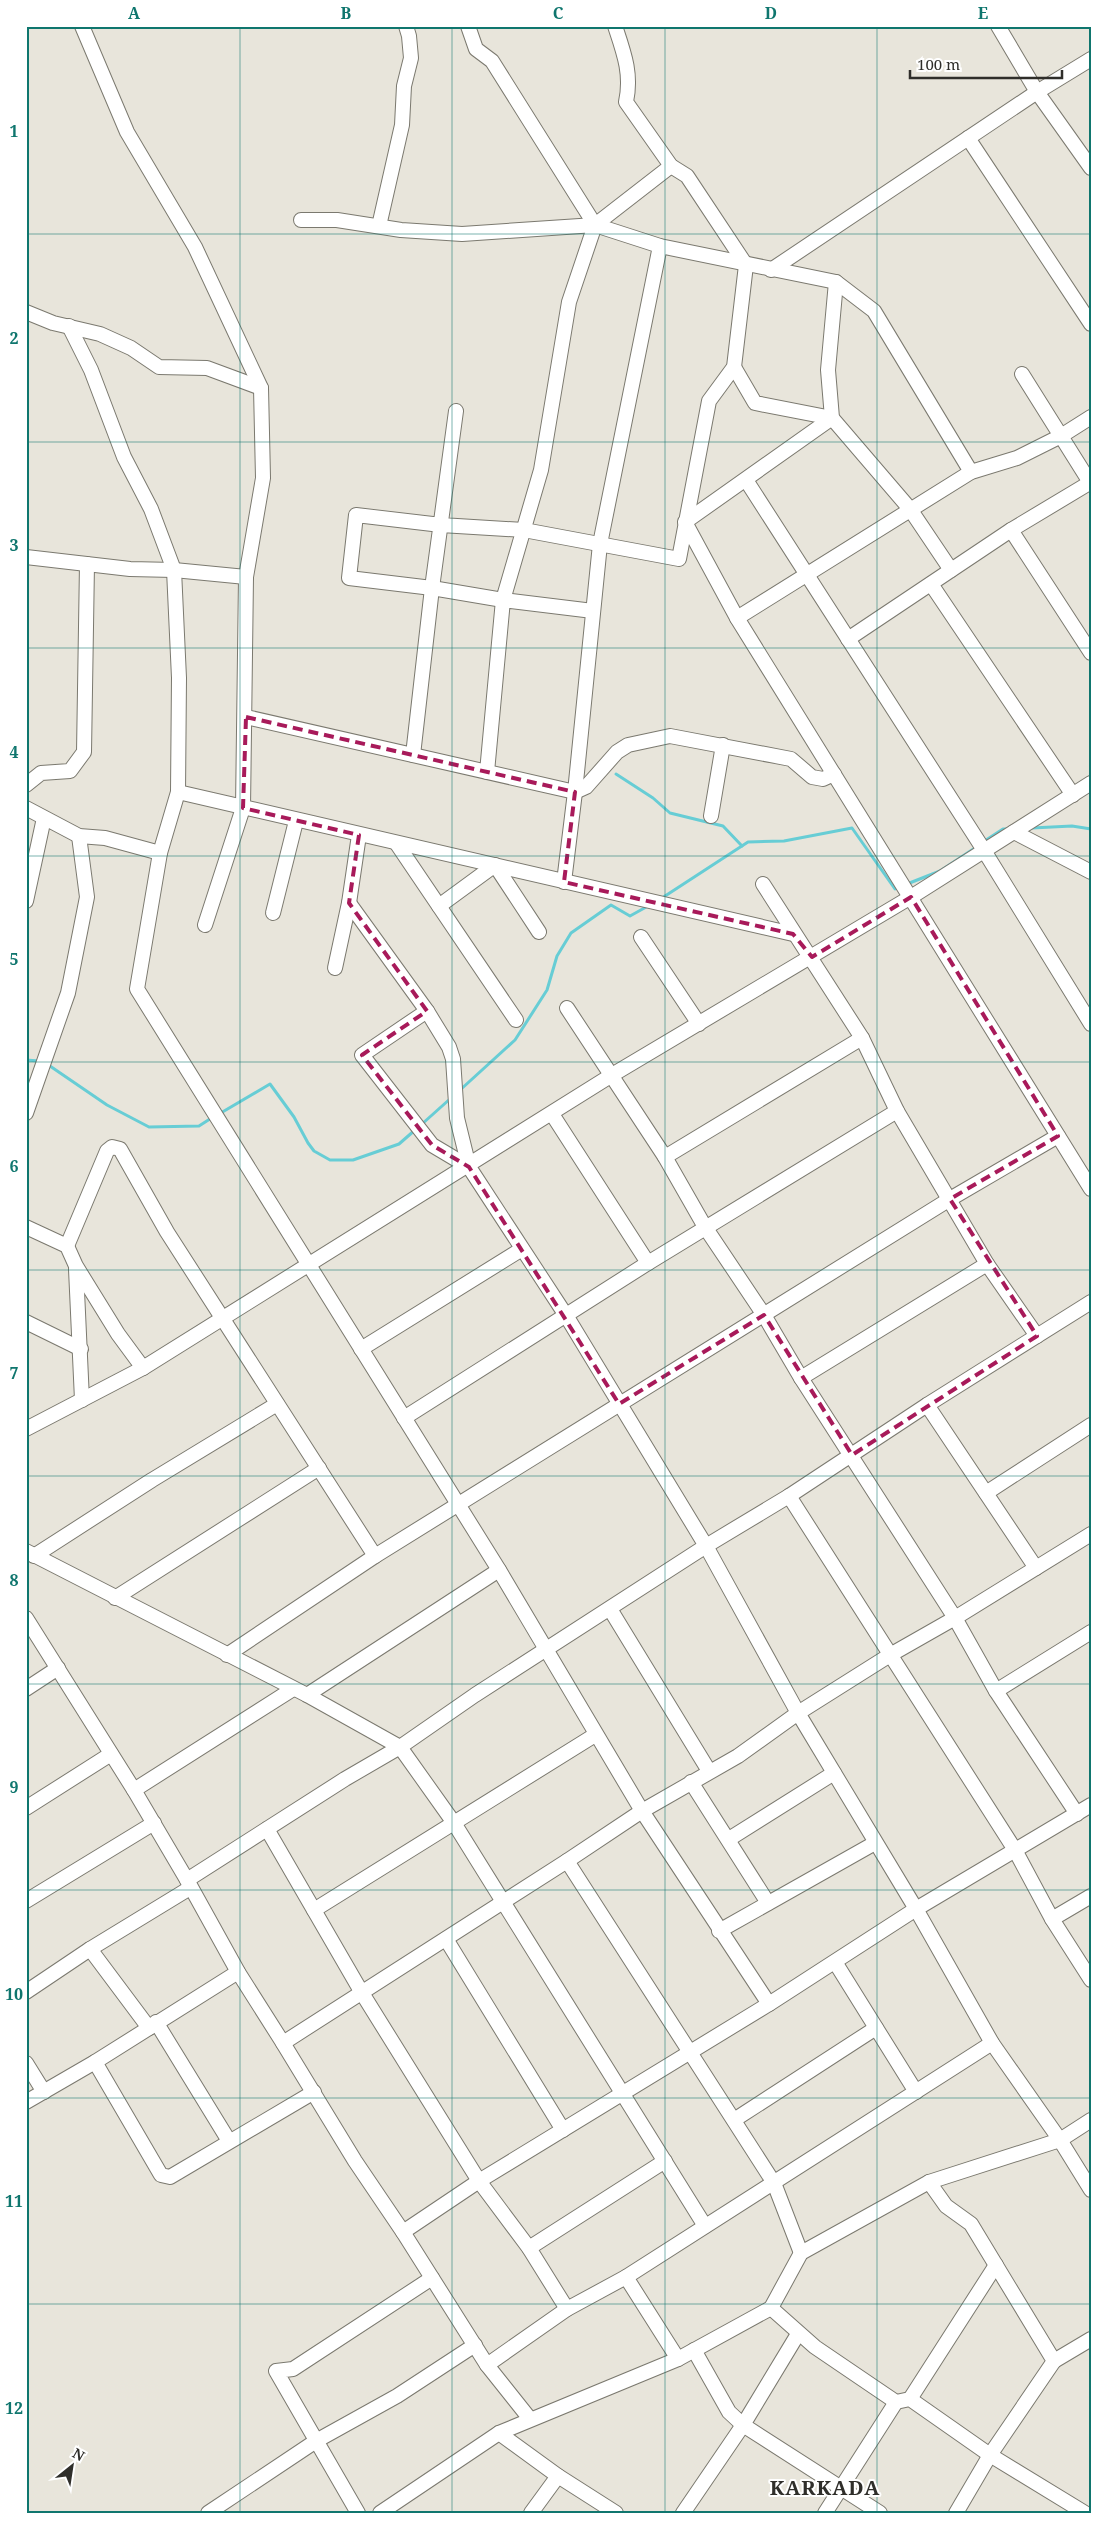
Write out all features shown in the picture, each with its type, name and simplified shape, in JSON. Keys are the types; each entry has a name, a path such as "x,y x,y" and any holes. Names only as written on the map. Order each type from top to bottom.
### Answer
{"street":[{"path":"82,26 127,132 195,247 261,388 263,478 246,577 246,717 243,808 205,925"},
{"path":"379,226 402,125 404,86 411,58 410,36 406,26"},
{"path":"468,26 476,49 492,61 595,225"},
{"path":"593,611 349,578 356,515 441,525 524,530 679,559 709,401 734,368 746,265 687,176 671,166 626,102 630,84 628,62 615,26"},
{"path":"998,26 1037,92 1091,168"},
{"path":"771,270 1037,92 1091,59"},
{"path":"968,138 1091,324"},
{"path":"487,772 504,600 541,470 570,302 595,225 671,166"},
{"path":"301,220 338,220 462,234 595,225 660,246 836,282 874,311 971,472"},
{"path":"564,882 600,544 660,246"},
{"path":"836,282 828,370 832,418 910,509 951,570"},
{"path":"26,312 53,323 100,334 131,348 159,367 207,368 261,388"},
{"path":"69,326 91,370 124,458 151,510 174,570 179,678 178,792 160,853 137,989 498,1570 595,1735 719,1931 769,2004"},
{"path":"734,368 755,403 832,418"},
{"path":"848,639 1011,530 1091,483 1022,374"},
{"path":"413,756 432,588 456,411"},
{"path":"737,618 971,472 1017,458 1061,436 1091,417"},
{"path":"685,522 832,418"},
{"path":"746,480 984,851 1091,1024"},
{"path":"685,522 737,618 1090,1186"},
{"path":"1011,530 1091,653"},
{"path":"26,557 130,569 174,570 246,577"},
{"path":"26,785 41,774 70,771 84,752 87,564"},
{"path":"931,584 1073,795"},
{"path":"246,717 575,792 586,787 605,763 628,745 670,736 792,759 812,777 823,779 834,774"},
{"path":"711,816 723,745"},
{"path":"27,1428 143,1368 469,1167 612,1075 911,897 1091,783"},
{"path":"178,792 793,934"},
{"path":"26,808 79,836 105,838 160,853"},
{"path":"26,901 44,818"},
{"path":"273,913 296,820"},
{"path":"1014,832 1091,872"},
{"path":"335,968 349,903 359,835"},
{"path":"26,1113 68,993 87,897 79,836"},
{"path":"397,844 516,1020"},
{"path":"439,906 495,865"},
{"path":"495,865 539,932"},
{"path":"762,884 793,934 812,957 862,1038 897,1111 987,1264 1037,1336"},
{"path":"349,903 427,1011 449,1047 453,1059 457,1118 469,1167 567,1316 706,1546 798,1713 916,1909 992,2043 1060,2140 1091,2190"},
{"path":"641,937 698,1024"},
{"path":"567,1008 665,1157 705,1228 764,1315 801,1378 955,1618 996,1691 1077,1814"},
{"path":"427,1011 362,1055 432,1145 469,1167"},
{"path":"665,1157 862,1038"},
{"path":"404,1418 648,1263 897,1111"},
{"path":"552,1114 648,1263"},
{"path":"227,1656 375,1556 950,1200 1058,1136"},
{"path":"67,1246 107,1151 112,1148 120,1149 167,1232 375,1556"},
{"path":"26,1227 67,1246 76,1266 118,1334 143,1368"},
{"path":"361,1349 522,1248"},
{"path":"801,1378 987,1264"},
{"path":"76,1266 82,1400"},
{"path":"26,1992 189,1884 267,1829 400,1747 706,1546 788,1496 927,1405 1091,1302"},
{"path":"26,1322 81,1348"},
{"path":"30,1553 277,1404"},
{"path":"927,1405 1036,1568"},
{"path":"986,1493 1091,1425"},
{"path":"114,1598 318,1468"},
{"path":"788,1496 1015,1850 1052,1919 1091,1980"},
{"path":"283,2043 568,1861 642,1810 738,1756 798,1713 890,1655 955,1618 1091,1534"},
{"path":"30,1553 114,1598 306,1695 400,1747 454,1823 705,2226"},
{"path":"306,1695 498,1570"},
{"path":"610,1609 709,1771"},
{"path":"26,1618 154,1823 238,1972 355,2161 403,2232 487,2365 530,2418"},
{"path":"996,1691 1091,1632"},
{"path":"26,1689 58,1668"},
{"path":"134,1790 293,1689"},
{"path":"314,1910 595,1735"},
{"path":"26,1808 111,1754"},
{"path":"729,1839 834,1773"},
{"path":"691,1782 768,1903"},
{"path":"403,2232 478,2182 769,2004 916,1909 1091,1805"},
{"path":"26,1901 154,1823"},
{"path":"267,1829 362,1993 478,2182 529,2248 567,2309"},
{"path":"719,1931 875,1843"},
{"path":"568,1861 774,2183 801,2253"},
{"path":"1052,1919 1091,1896"},
{"path":"446,1939 562,2130"},
{"path":"90,1949 152,2025 229,2141"},
{"path":"835,1962 916,2092"},
{"path":"26,2102 95,2062 238,1972"},
{"path":"734,2120 876,2028"},
{"path":"487,2365 567,2309 626,2277 992,2043"},
{"path":"95,2062 161,2175 165,2177 170,2177 314,2092"},
{"path":"26,2063 44,2092"},
{"path":"380,2513 499,2434 530,2418 678,2359 771,2308 801,2253 929,2182 1060,2140 1091,2120"},
{"path":"529,2248 665,2161"},
{"path":"929,2182 946,2206 971,2224 1054,2361"},
{"path":"825,2513 896,2402 910,2399 996,2265"},
{"path":"626,2277 678,2359"},
{"path":"358,2513 276,2371 293,2369 432,2278"},
{"path":"771,2308 798,2334 896,2402"},
{"path":"682,2513 743,2426 798,2334"},
{"path":"956,2513 990,2455 1054,2361 1091,2339"},
{"path":"208,2513 316,2441 397,2396 475,2345"},
{"path":"694,2350 729,2412 743,2426 880,2513"},
{"path":"910,2399 990,2455 1088,2512"},
{"path":"499,2434 558,2476 616,2513"},
{"path":"531,2513 558,2476"}],"highlighted area":[{"path":"246,717 575,792 564,882 793,934 812,957 911,897 1058,1136 950,1199 1037,1336 852,1455 764,1315 619,1404 469,1167 432,1145 362,1055 427,1011 349,903 359,835 243,808"}],"waterway":[{"path":"616,774 653,798 670,813 723,826 742,846"},
{"path":"1032,828 1072,826 1091,829"},
{"path":"662,898 748,842 784,841 852,828 895,889 899,887"},
{"path":"983,842 1003,829 1008,829"},
{"path":"907,884 940,871 978,846"},
{"path":"459,1091 515,1040 547,990 557,956 571,933 611,905 630,916 648,906"},
{"path":"26,1060 39,1061"},
{"path":"47,1064 107,1105 149,1127 199,1126 213,1117"},
{"path":"219,1114 270,1084 294,1117 314,1151 330,1160 353,1160 399,1144 415,1130"},
{"path":"422,1124 451,1098"}],"district":[{"name":"KARKADA","path":"825,2488"}]}
